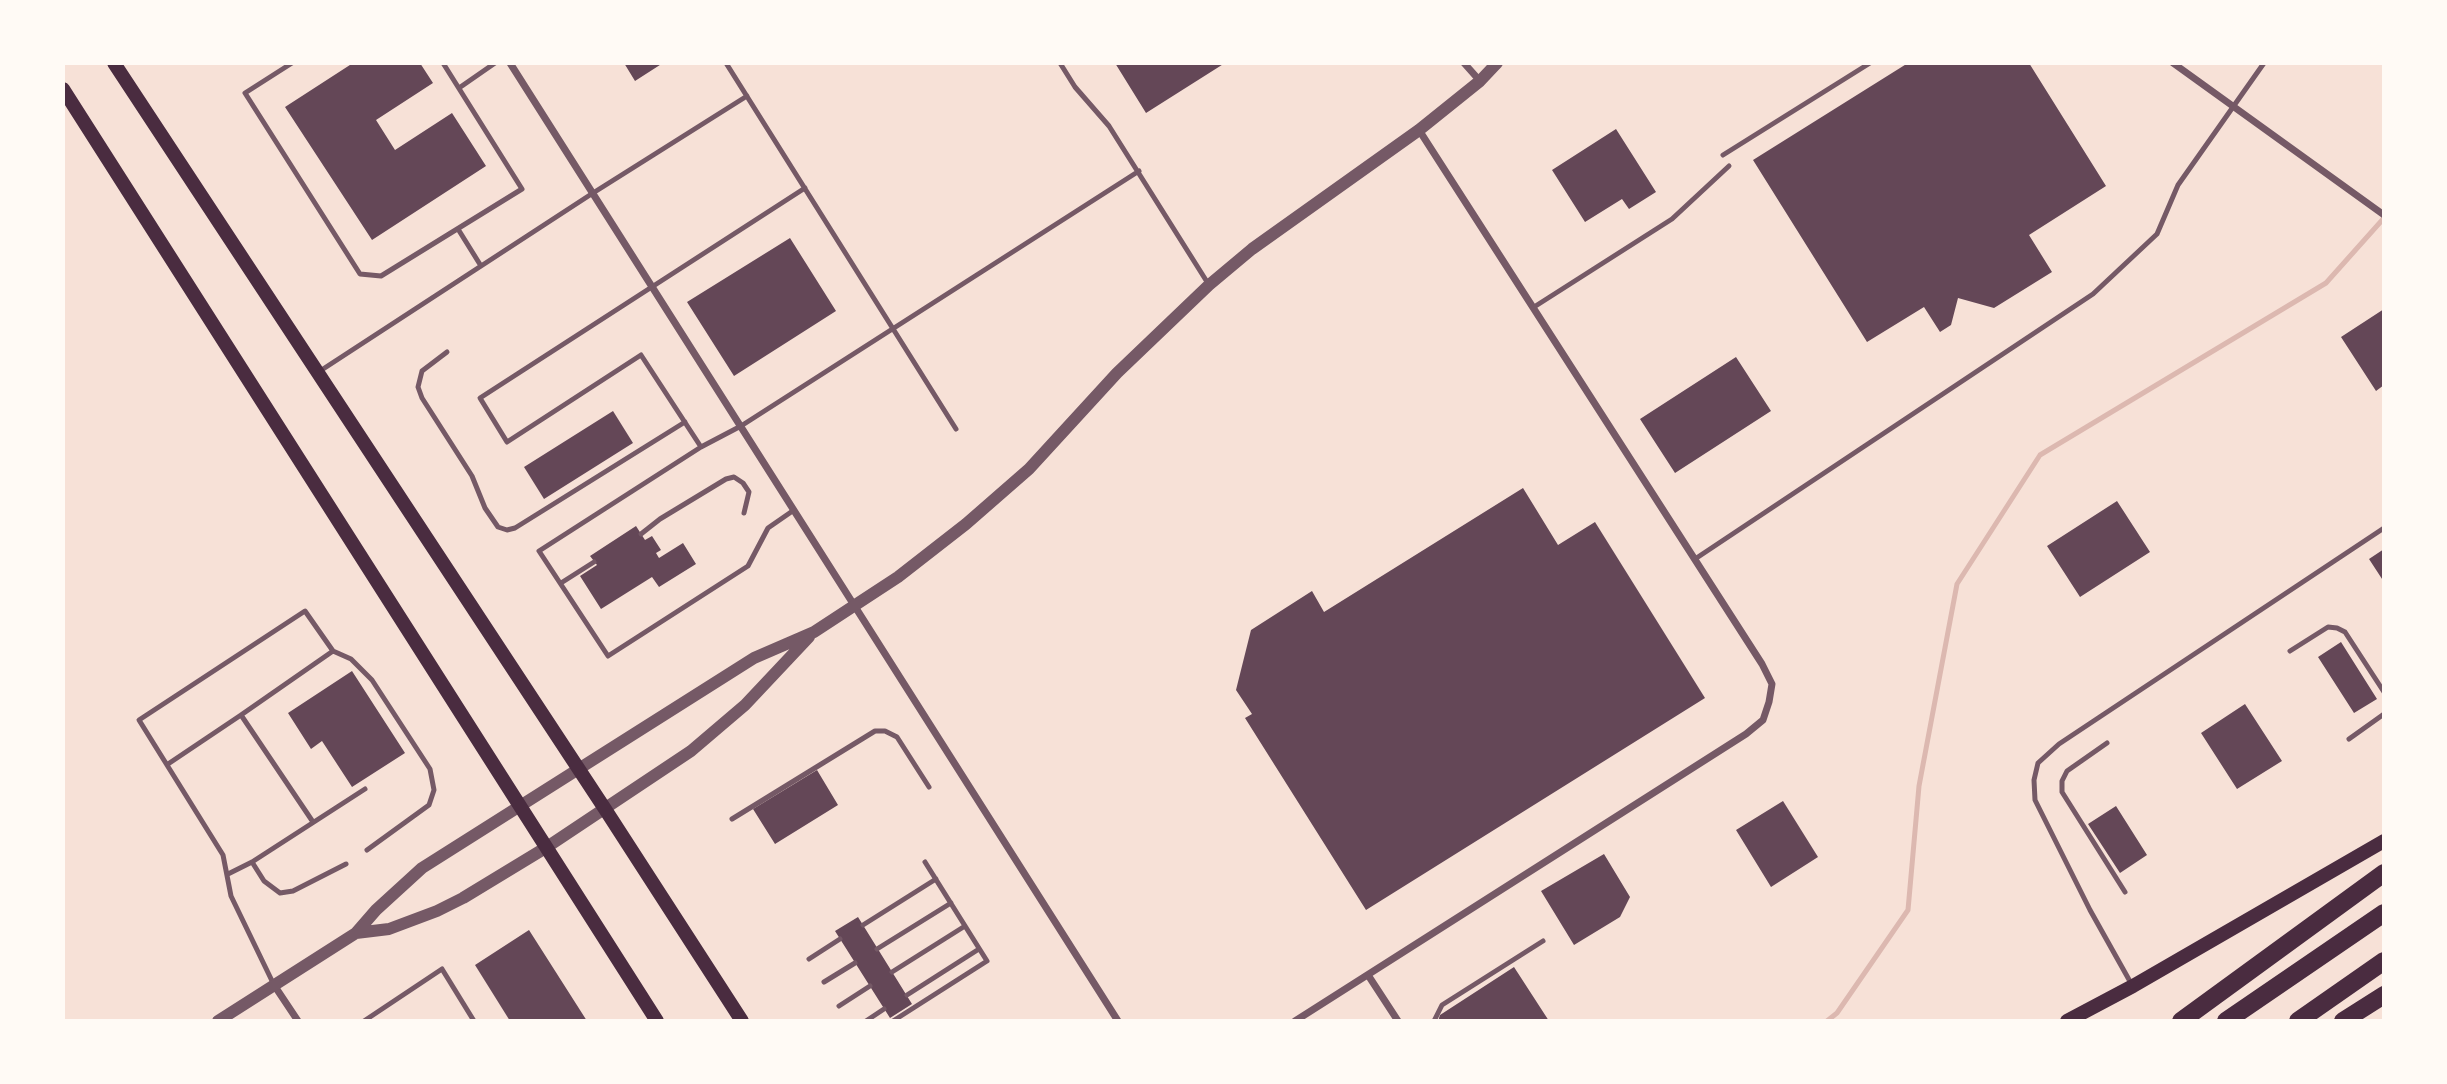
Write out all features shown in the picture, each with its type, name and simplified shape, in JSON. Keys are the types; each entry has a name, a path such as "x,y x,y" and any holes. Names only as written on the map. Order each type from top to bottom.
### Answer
{"highway":[{"path":"2181,1021 2384,873"},
{"path":"2226,1021 2384,913"},
{"path":"2298,1021 2384,961"},
{"path":"2343,1021 2384,995"}],"main road":[{"path":"114,63 742,1021"},
{"path":"63,89 657,1021"},
{"path":"2067,1021 2133,986 2384,841"}],"street":[{"path":"510,63 1118,1021"},
{"path":"1464,63 1480,81"},
{"path":"218,1021 356,933 376,910 422,868 754,659 814,632 898,577 956,532 1029,469 1117,373 1209,285 1252,249 1419,130 1480,81 1497,63"},
{"path":"2173,63 2384,215"},
{"path":"1295,1021 1735,742 1763,720 1772,684 1762,664 1419,130"},
{"path":"356,933 389,929 437,911 463,898 605,809 700,743 745,705 814,632"},
{"path":"1368,975 1398,1021"},
{"path":"274,985 298,1021"}],"lane":[{"path":"292,63 245,93 360,274 381,276 522,189 443,63"},
{"path":"459,88 495,63"},
{"path":"726,63 956,429"},
{"path":"1060,63 1075,87 1109,126 1209,285"},
{"path":"1723,155 1870,63"},
{"path":"1695,559 2093,295 2157,234 2178,185 2263,63"},
{"path":"317,373 593,192 747,96"},
{"path":"1534,307 1672,219 1729,166"},
{"path":"794,509 768,528 748,566 608,656 539,551 701,447 741,426 1139,171"},
{"path":"701,447 641,355 507,442 480,398 805,188"},
{"path":"458,229 481,266"},
{"path":"447,352 422,371 418,387 422,398 471,476 485,508 498,527 507,530 515,528 684,422"},
{"path":"641,534 660,519 726,479 734,477 743,483 749,492 744,513"},
{"path":"2133,986 2090,910 2035,800 2034,780 2038,763 2059,744 2384,528"},
{"path":"561,583 594,562"},
{"path":"274,985 231,896 223,855 213,835 139,720 305,611 333,651 351,659 372,680 430,769 434,790 429,805 367,850"},
{"path":"2290,651 2328,627 2337,628 2344,632 2384,692"},
{"path":"167,764 333,651"},
{"path":"2349,739 2384,714"},
{"path":"241,715 313,822"},
{"path":"732,819 875,731 886,731 897,737 929,787"},
{"path":"2106,743 2067,771 2062,781 2062,792 2126,892"},
{"path":"228,874 252,862 365,789"},
{"path":"252,862 264,881 280,893 293,891 346,864"},
{"path":"893,1021 987,961 925,862"},
{"path":"863,925 936,879"},
{"path":"877,949 951,903"},
{"path":"892,972 965,926"},
{"path":"809,959 840,939"},
{"path":"1434,1021 1441,1005 1544,941"},
{"path":"907,995 979,949"},
{"path":"824,982 855,963"},
{"path":"364,1021 442,969 474,1021"},
{"path":"839,1006 870,986"},
{"path":"866,1021 884,1009"}],"building":[{"path":"353,63 420,63 433,83 376,120 395,150 452,113 486,166 372,240 285,107"},
{"path":"624,63 663,63 635,81"},
{"path":"1115,63 1225,63 1146,113"},
{"path":"1908,63 2029,63 2106,186 2029,235 2052,272 1994,308 1958,298 1951,325 1940,332 1924,307 1867,342 1753,160"},
{"path":"1616,129 1656,192 1629,209 1622,199 1585,222 1552,170"},
{"path":"790,238 836,311 734,376 687,302"},
{"path":"2384,309 2384,385 2376,391 2341,337"},
{"path":"1736,357 1771,411 1675,473 1640,419"},
{"path":"613,411 633,443 544,499 524,467"},
{"path":"1523,488 1558,545 1595,522 1705,698 1366,910 1245,718 1252,714 1236,690 1251,630 1312,591 1324,612"},
{"path":"2117,501 2150,552 2080,597 2047,546"},
{"path":"636,526 645,540 652,536 661,550 656,553 659,558 683,543 696,564 659,587 652,577 601,609 580,576 597,565 590,556"},
{"path":"2384,549 2384,582 2369,559"},
{"path":"2341,642 2377,699 2354,713 2318,657"},
{"path":"352,671 405,753 352,787 322,741 311,749 288,713"},
{"path":"2245,704 2282,761 2237,789 2201,733"},
{"path":"817,770 838,805 775,844 753,809"},
{"path":"1783,801 1818,857 1771,887 1736,830"},
{"path":"2116,806 2147,855 2120,873 2088,824"},
{"path":"1604,854 1630,897 1620,917 1574,945 1541,891"},
{"path":"858,917 912,1004 890,1018 835,931"},
{"path":"529,930 587,1021 510,1021 475,965"},
{"path":"1514,967 1549,1021 1438,1021 1440,1015"}],"waterway":[{"path":"1827,1021 1837,1013 1908,910 1919,786 1957,584 2040,455 2326,283 2384,218"}]}
